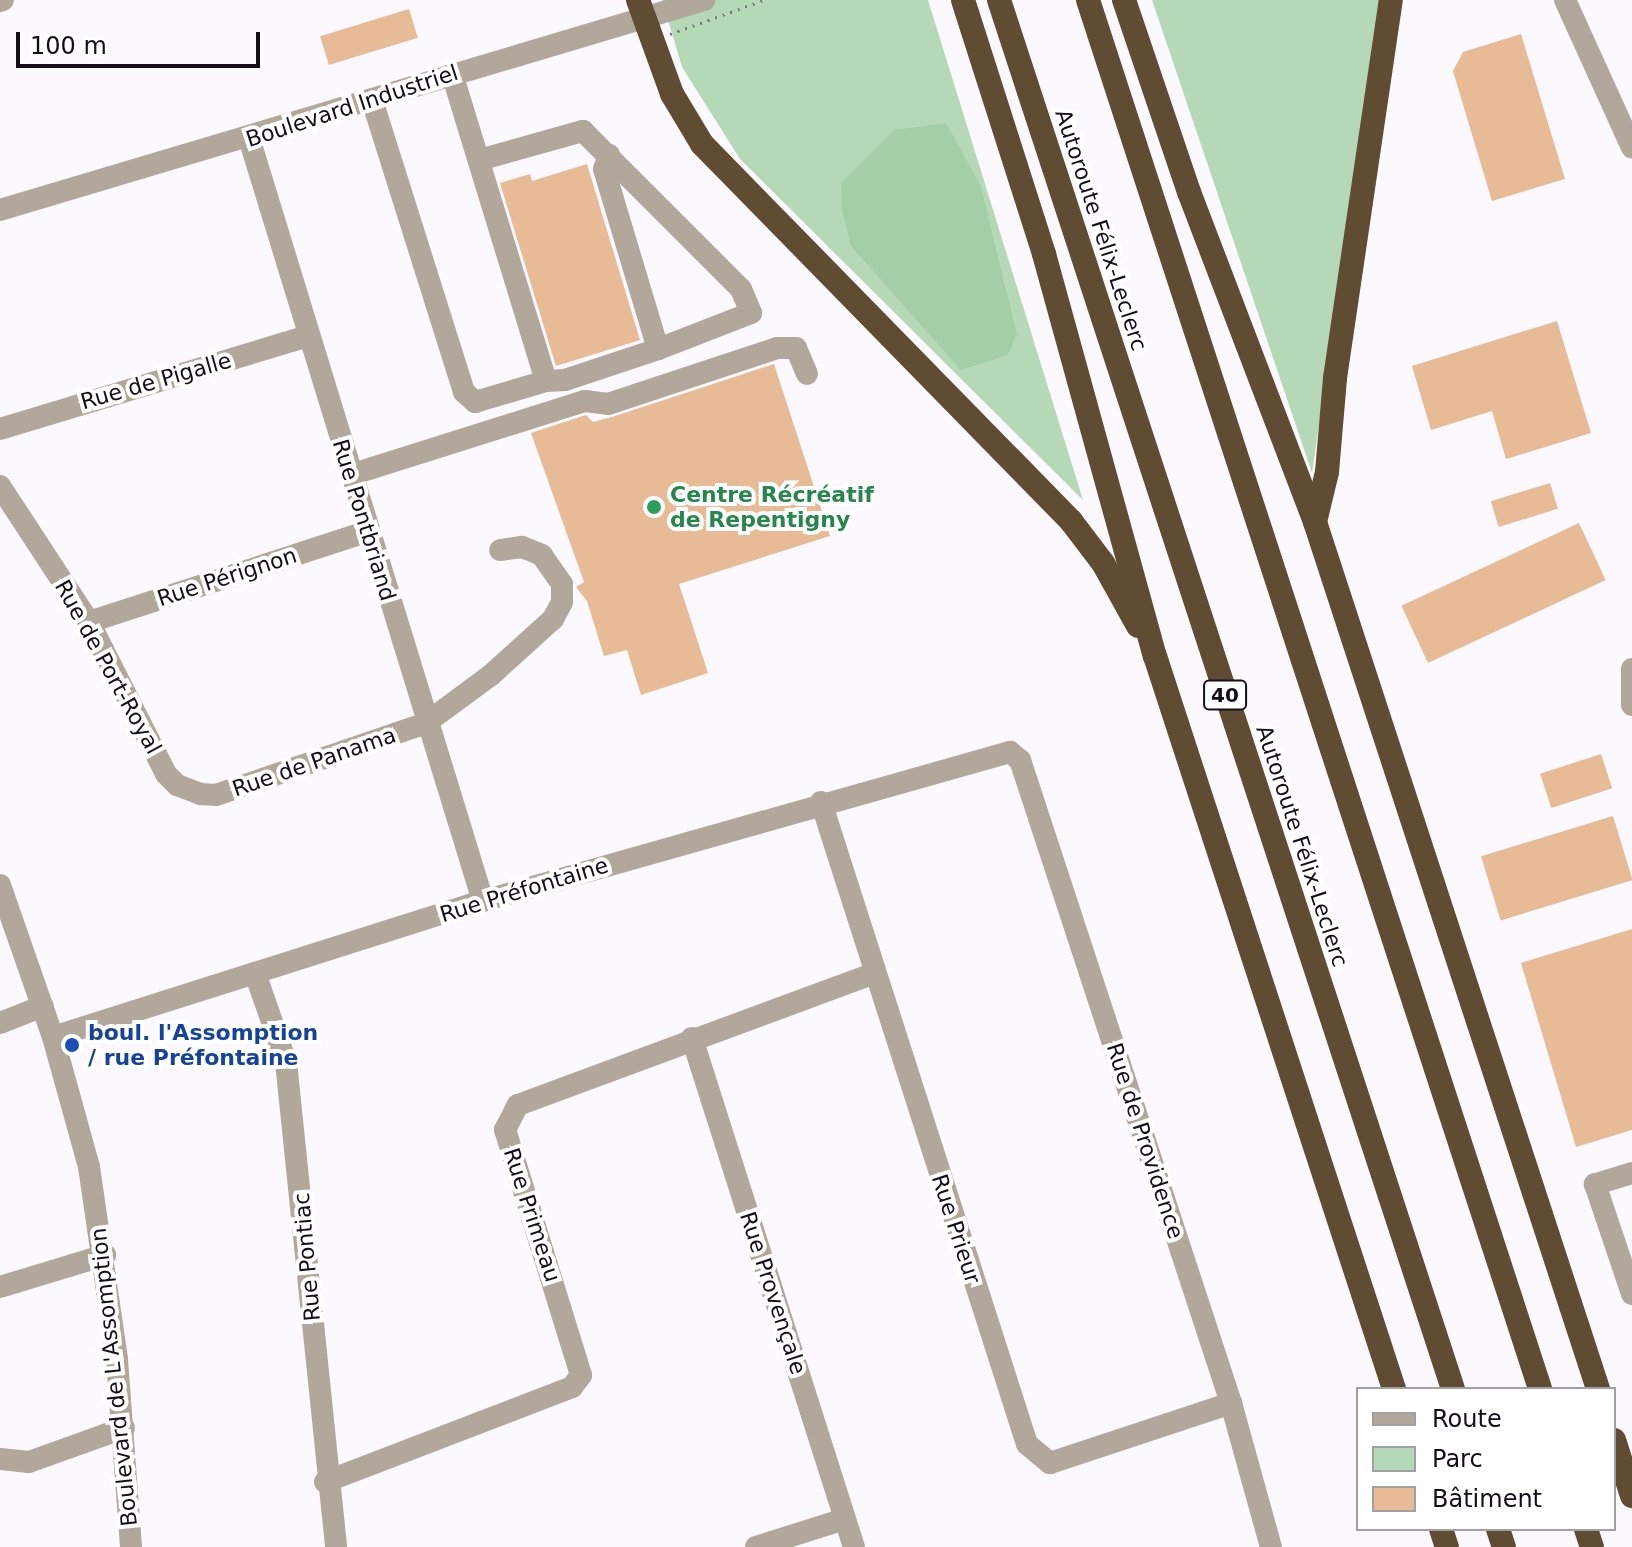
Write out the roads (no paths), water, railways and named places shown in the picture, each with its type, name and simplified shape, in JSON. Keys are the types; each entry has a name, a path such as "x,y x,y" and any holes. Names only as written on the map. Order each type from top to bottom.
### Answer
{"highway":[{"path":"963,0 1044,254 1155,656 1393,1387"},
{"name":"Autoroute Félix-Leclerc","path":"999,0 1452,1387"},
{"path":"1088,0 1539,1387"},
{"path":"1124,0 1193,206 1315,522 1597,1387"},
{"path":"1315,522 1327,472 1335,378 1391,0"},
{"path":"641,9 672,94 702,144 1071,521 1103,563 1155,656"},
{"path":"1616,1446 1632,1496"}],"street":[{"name":"Boulevard Industriel","path":"0,210 372,100 641,9 704,0"},
{"path":"1565,0 1632,148"},
{"path":"452,74 546,381"},
{"path":"372,100 464,392 475,402 546,381 565,380 751,313 732,279 609,155 577,130 479,160"},
{"name":"Rue Pontbriand","path":"249,138 366,532 483,901"},
{"path":"609,155 604,169 658,349"},
{"name":"Rue de Pigalle","path":"2,427 309,336"},
{"path":"350,475 585,401 608,404 777,348 796,348 807,374"},
{"name":"Rue de Port-Royal","path":"0,486 89,622 166,774 177,785 201,794"},
{"name":"Rue Pérignon","path":"89,622 366,532"},
{"name":"Rue de Panama","path":"201,794 216,795 426,723 491,675 558,613 562,584 551,564 532,548 500,550"},
{"path":"1632,669 1632,705"},
{"name":"Rue Préfontaine","path":"53,1037 483,901 998,752"},
{"name":"Rue de Providence","path":"998,752 1020,760 1231,1403 1271,1547"},
{"name":"Rue Prieur","path":"821,802 872,974 1033,1452 1050,1463 1231,1403"},
{"name":"Boulevard de L'Assomption","path":"0,885 53,1037 89,1167 105,1255 124,1428 131,1547"},
{"name":"Rue Pontiac","path":"255,973 286,1062 325,1482 336,1547"},
{"name":"Rue Primeau","path":"325,1482 572,1387 581,1375 505,1130 507,1118 535,1095 872,974"},
{"path":"0,1023 43,1006"},
{"name":"Rue Provençale","path":"692,1038 854,1547"},
{"path":"1632,1173 1595,1184 1632,1294"},
{"path":"0,1287 105,1255"},
{"path":"0,1459 29,1462 124,1428"},
{"path":"756,1547 845,1519"}],"place":[{"name":"Centre Récréatif de Repentigny","path":"654,507"},
{"name":"boul. l'Assomption / rue Préfontaine","path":"72,1045"}]}
